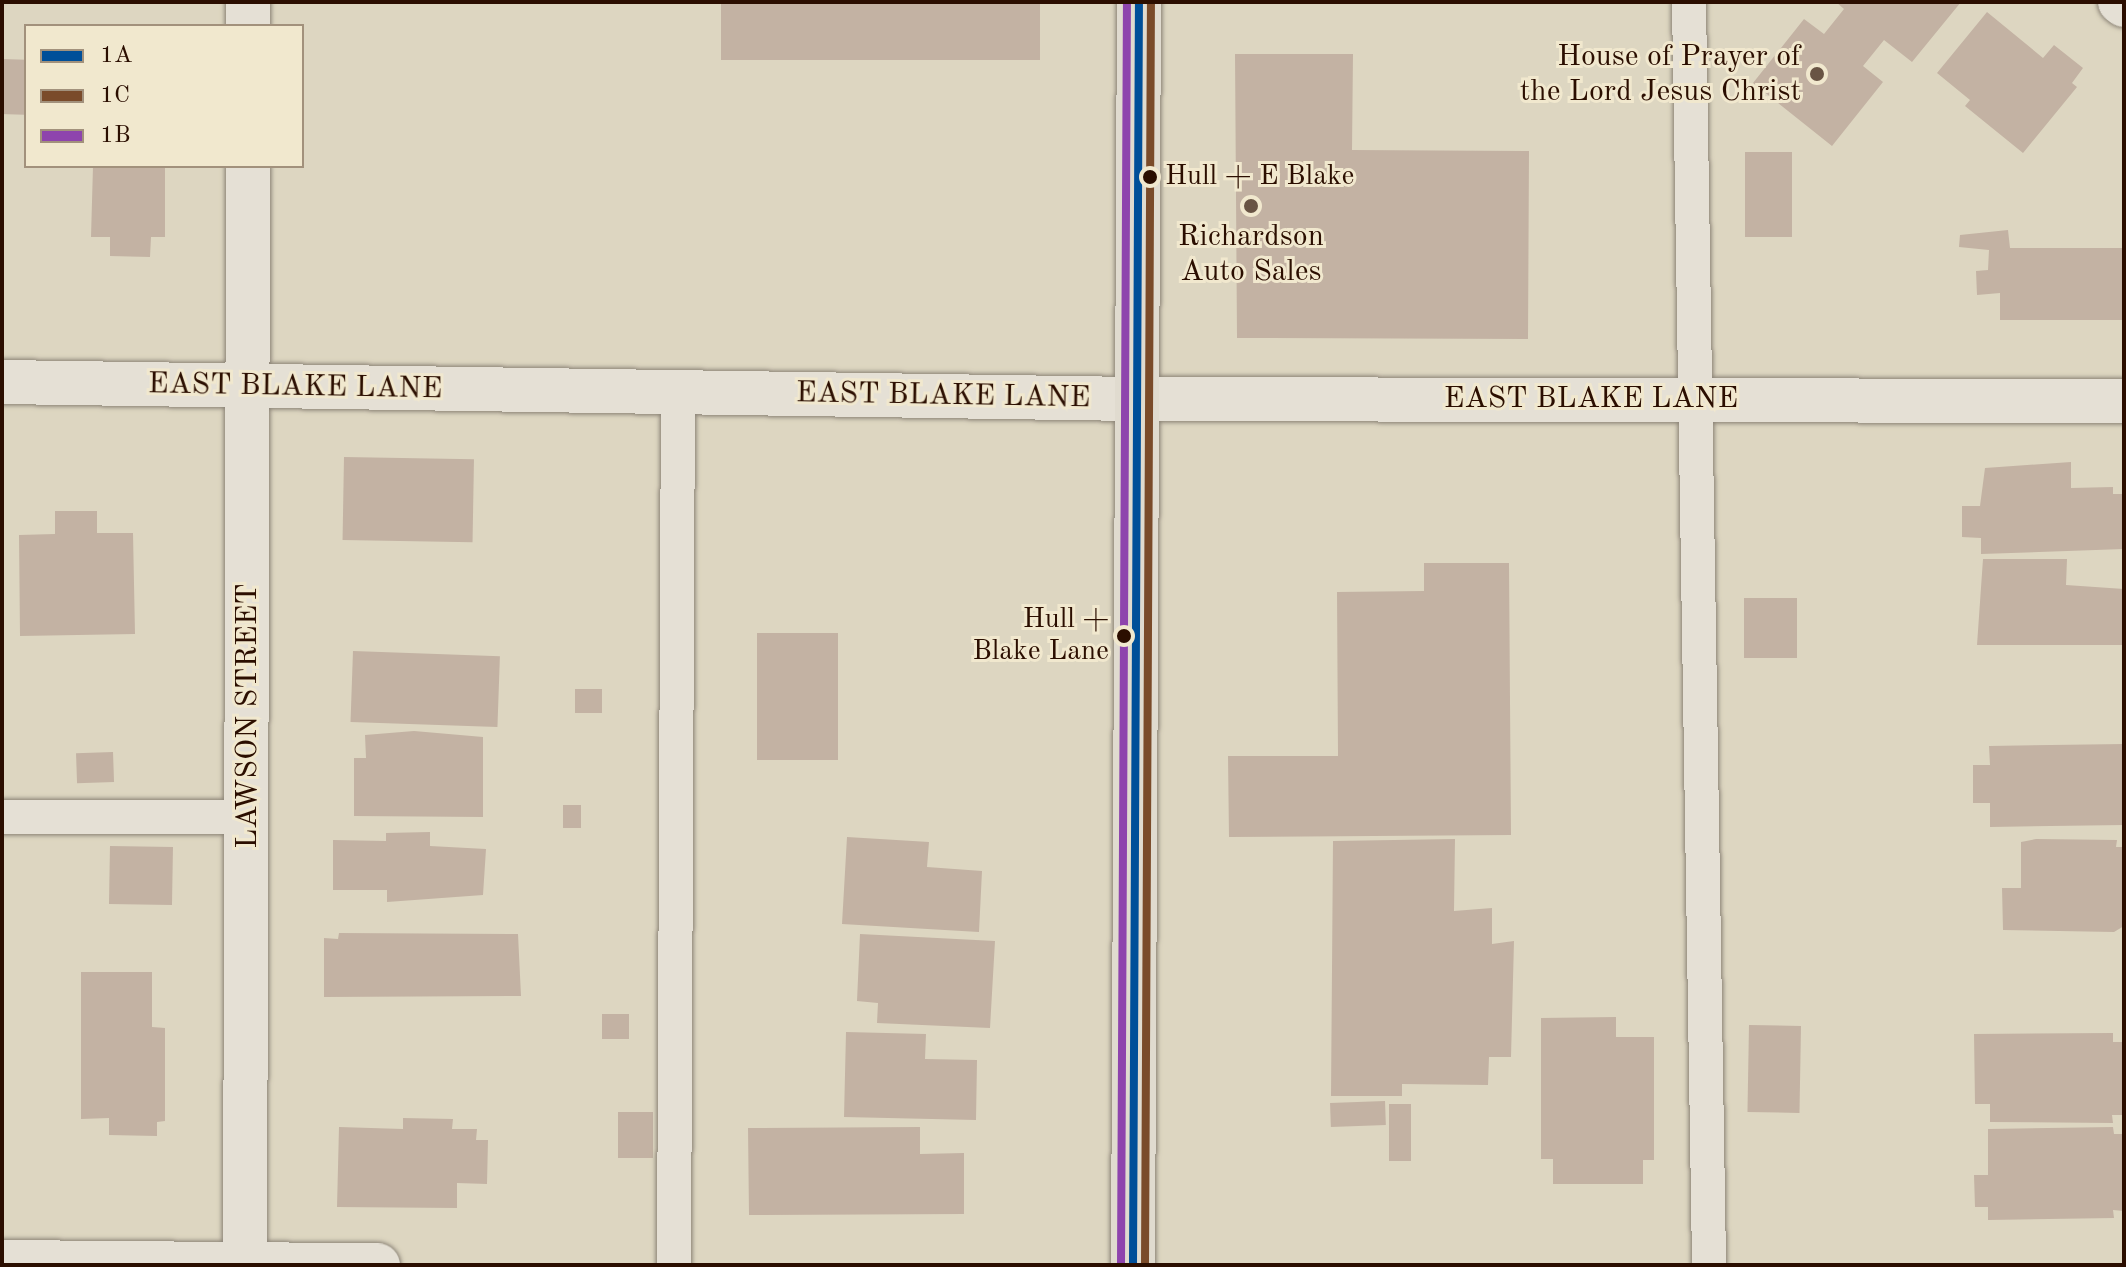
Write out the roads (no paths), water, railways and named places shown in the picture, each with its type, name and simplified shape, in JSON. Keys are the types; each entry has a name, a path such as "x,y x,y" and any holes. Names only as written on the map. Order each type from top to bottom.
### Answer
{"main road":[{"path":"1133,1265 1139,2"}],"street":[{"path":"248,2 248,24"},
{"name":"LAWSON STREET","path":"245,1264 248,168"},
{"name":"EAST BLAKE LANE","path":"2,382 1137,399 2124,401"},
{"path":"2,1262 378,1265"}],"lane":[{"path":"1689,2 1709,1265"},
{"path":"674,1265 678,392"},
{"path":"2,817 248,817"}],"place":[{"name":"House of Prayer of the Lord Jesus Christ","path":"1817,74"},
{"name":"Hull + E Blake","path":"1150,177"},
{"name":"Richardson Auto Sales","path":"1251,206"},
{"name":"Hull + Blake Lane","path":"1124,636"}]}
